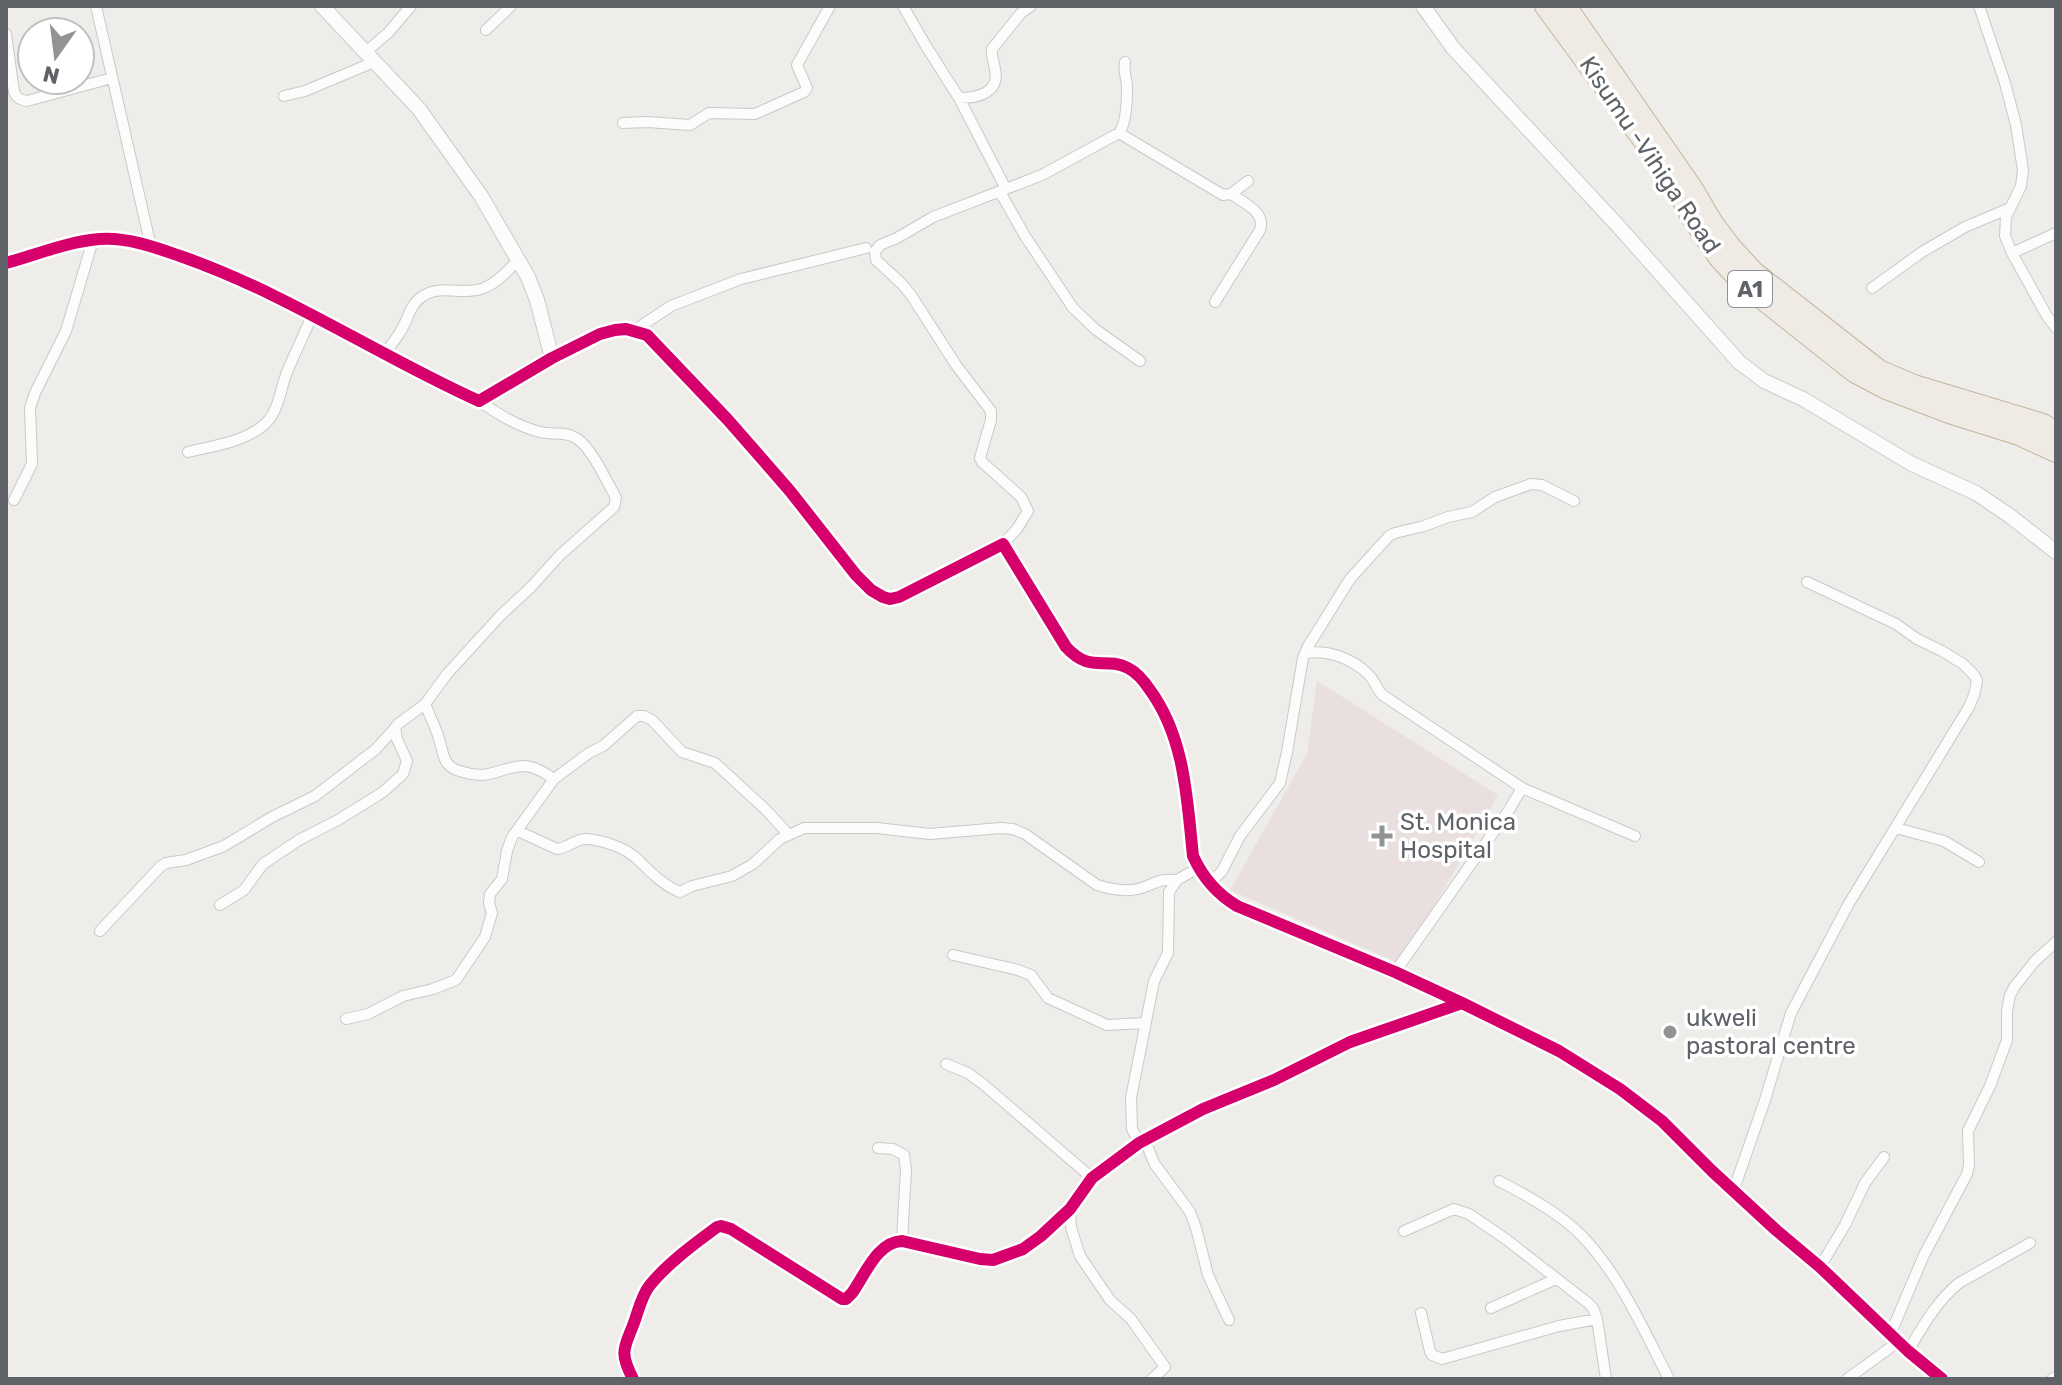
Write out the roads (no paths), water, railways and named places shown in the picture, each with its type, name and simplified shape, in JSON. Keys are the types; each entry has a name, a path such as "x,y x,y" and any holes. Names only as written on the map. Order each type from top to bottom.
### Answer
{"highway":[{"name":"Kisumu -Vihiga Road","path":"1545,6 1670,177 1719,258 1742,283 1854,372 1886,389 2019,435 2056,452"},
{"name":"Kisumu -Vihiga Road","path":"1566,6 1693,189 1713,223 1754,272 1879,370 1914,385 2043,424 2056,432"}],"street":[{"path":"96,6 151,247"},
{"path":"322,6 431,123 481,196 528,277 552,358"},
{"path":"284,96 305,91 370,56 411,6"},
{"path":"486,30 511,6"},
{"path":"623,123 690,125 709,113 755,114 804,92 807,88 797,65 830,6"},
{"path":"903,6 959,98 1025,236 1073,308 1095,329 1140,361"},
{"path":"959,98 981,96 993,87 996,71 991,57 992,49 1021,13 1031,6"},
{"path":"1423,6 1453,48 1739,362 1764,381 1803,399 1912,464 1976,493 2056,552"},
{"path":"1979,6 2005,83 2023,170 2021,186 2006,217 2005,236 2056,328"},
{"path":"6,34 14,92 22,100 112,78"},
{"path":"479,401 600,334 635,330 647,335 728,420 790,491 856,575 877,594 890,599 899,597 1003,544 1028,511 1021,497 980,458 991,411 956,365 911,295 880,264 875,256 876,248 933,217 1057,168 1119,133 1125,123 1125,62"},
{"path":"1119,133 1219,194 1231,194 1248,181"},
{"path":"1215,302 1262,223 1254,210 1231,194"},
{"path":"1872,288 1932,245 2010,208"},
{"path":"2012,253 2056,233"},
{"path":"6,263 101,238 131,241 236,277 479,401 507,420 529,429 579,439 614,494 615,502 609,512 560,555 500,616 447,674 425,704 402,720 376,749 315,796 224,846 186,860 166,863 100,931"},
{"path":"14,500 32,464 30,408 66,331 93,240"},
{"path":"635,330 671,306 741,279 866,248"},
{"path":"385,353 401,330 412,306 420,298 436,291 483,288 518,260"},
{"path":"188,452 238,439 266,423 272,416 286,373 313,314"},
{"path":"1210,883 1226,865 1240,836 1280,783 1305,653 1341,591 1385,541 1395,533 1472,512 1495,497 1531,484 1542,485 1574,501"},
{"path":"1003,544 1071,653 1092,664 1129,669 1141,677 1161,704 1173,731 1181,762 1193,856 1198,868 1225,899 1462,1003 1559,1051 1620,1089 1662,1121 1776,1230 1942,1379"},
{"path":"1734,1189 1791,1013 1848,905 1969,707 1977,681 1963,664 1896,624 1807,582"},
{"path":"1305,653 1329,652 1341,657 1370,675 1376,689 1384,696 1522,788 1635,836"},
{"path":"425,704 443,754 451,767 483,776 530,767 554,779"},
{"path":"346,1019 377,1011 403,996 442,986 458,977 485,937 492,913 490,894 502,879 509,843 554,779 603,746 632,718 644,716 652,720 682,752 715,763 788,834"},
{"path":"220,905 244,890 263,864 299,840 370,801 403,774 407,761 395,728"},
{"path":"1395,972 1522,788"},
{"path":"518,831 557,849 583,839 610,844 628,852 670,888 680,892 732,876 753,864 788,834 810,827 877,828 930,834 1013,829 1025,834 1097,885 1133,890 1160,880 1177,880"},
{"path":"1896,828 1944,841 1979,862"},
{"path":"1198,868 1177,880 1169,892 1168,953 1154,981 1144,1023 1131,1098 1132,1129 1190,1212 1208,1275 1229,1320"},
{"path":"1899,1343 1924,1255 1967,1174 1968,1131 1990,1086 2007,1040 2010,995 2035,961 2056,942"},
{"path":"953,955 1031,975 1048,998 1107,1025 1144,1023"},
{"path":"633,1379 623,1350 645,1293 665,1269 717,1227 731,1229 842,1299 852,1293 881,1249 892,1242 902,1241 993,1260 1023,1249 1041,1236 1070,1209 1092,1178 1142,1142 1203,1109 1274,1080 1350,1042 1462,1003"},
{"path":"946,1064 968,1073 983,1084 1092,1178"},
{"path":"878,1148 893,1149 904,1155 902,1241"},
{"path":"1820,1267 1865,1183 1884,1157"},
{"path":"1499,1181 1529,1197 1584,1238 1633,1306 1669,1379"},
{"path":"1070,1209 1071,1227 1080,1256 1110,1300 1131,1319 1165,1367 1152,1379"},
{"path":"1404,1231 1454,1209 1469,1214 1507,1240 1593,1308 1606,1379"},
{"path":"1847,1379 1899,1343 1959,1283 2030,1243"},
{"path":"1491,1308 1556,1279"},
{"path":"1421,1313 1430,1351 1442,1359 1559,1326 1597,1319"}],"place":[{"name":"St. Monica Hospital","path":"1382,836"},
{"name":"ukweli pastoral centre","path":"1670,1032"}]}
